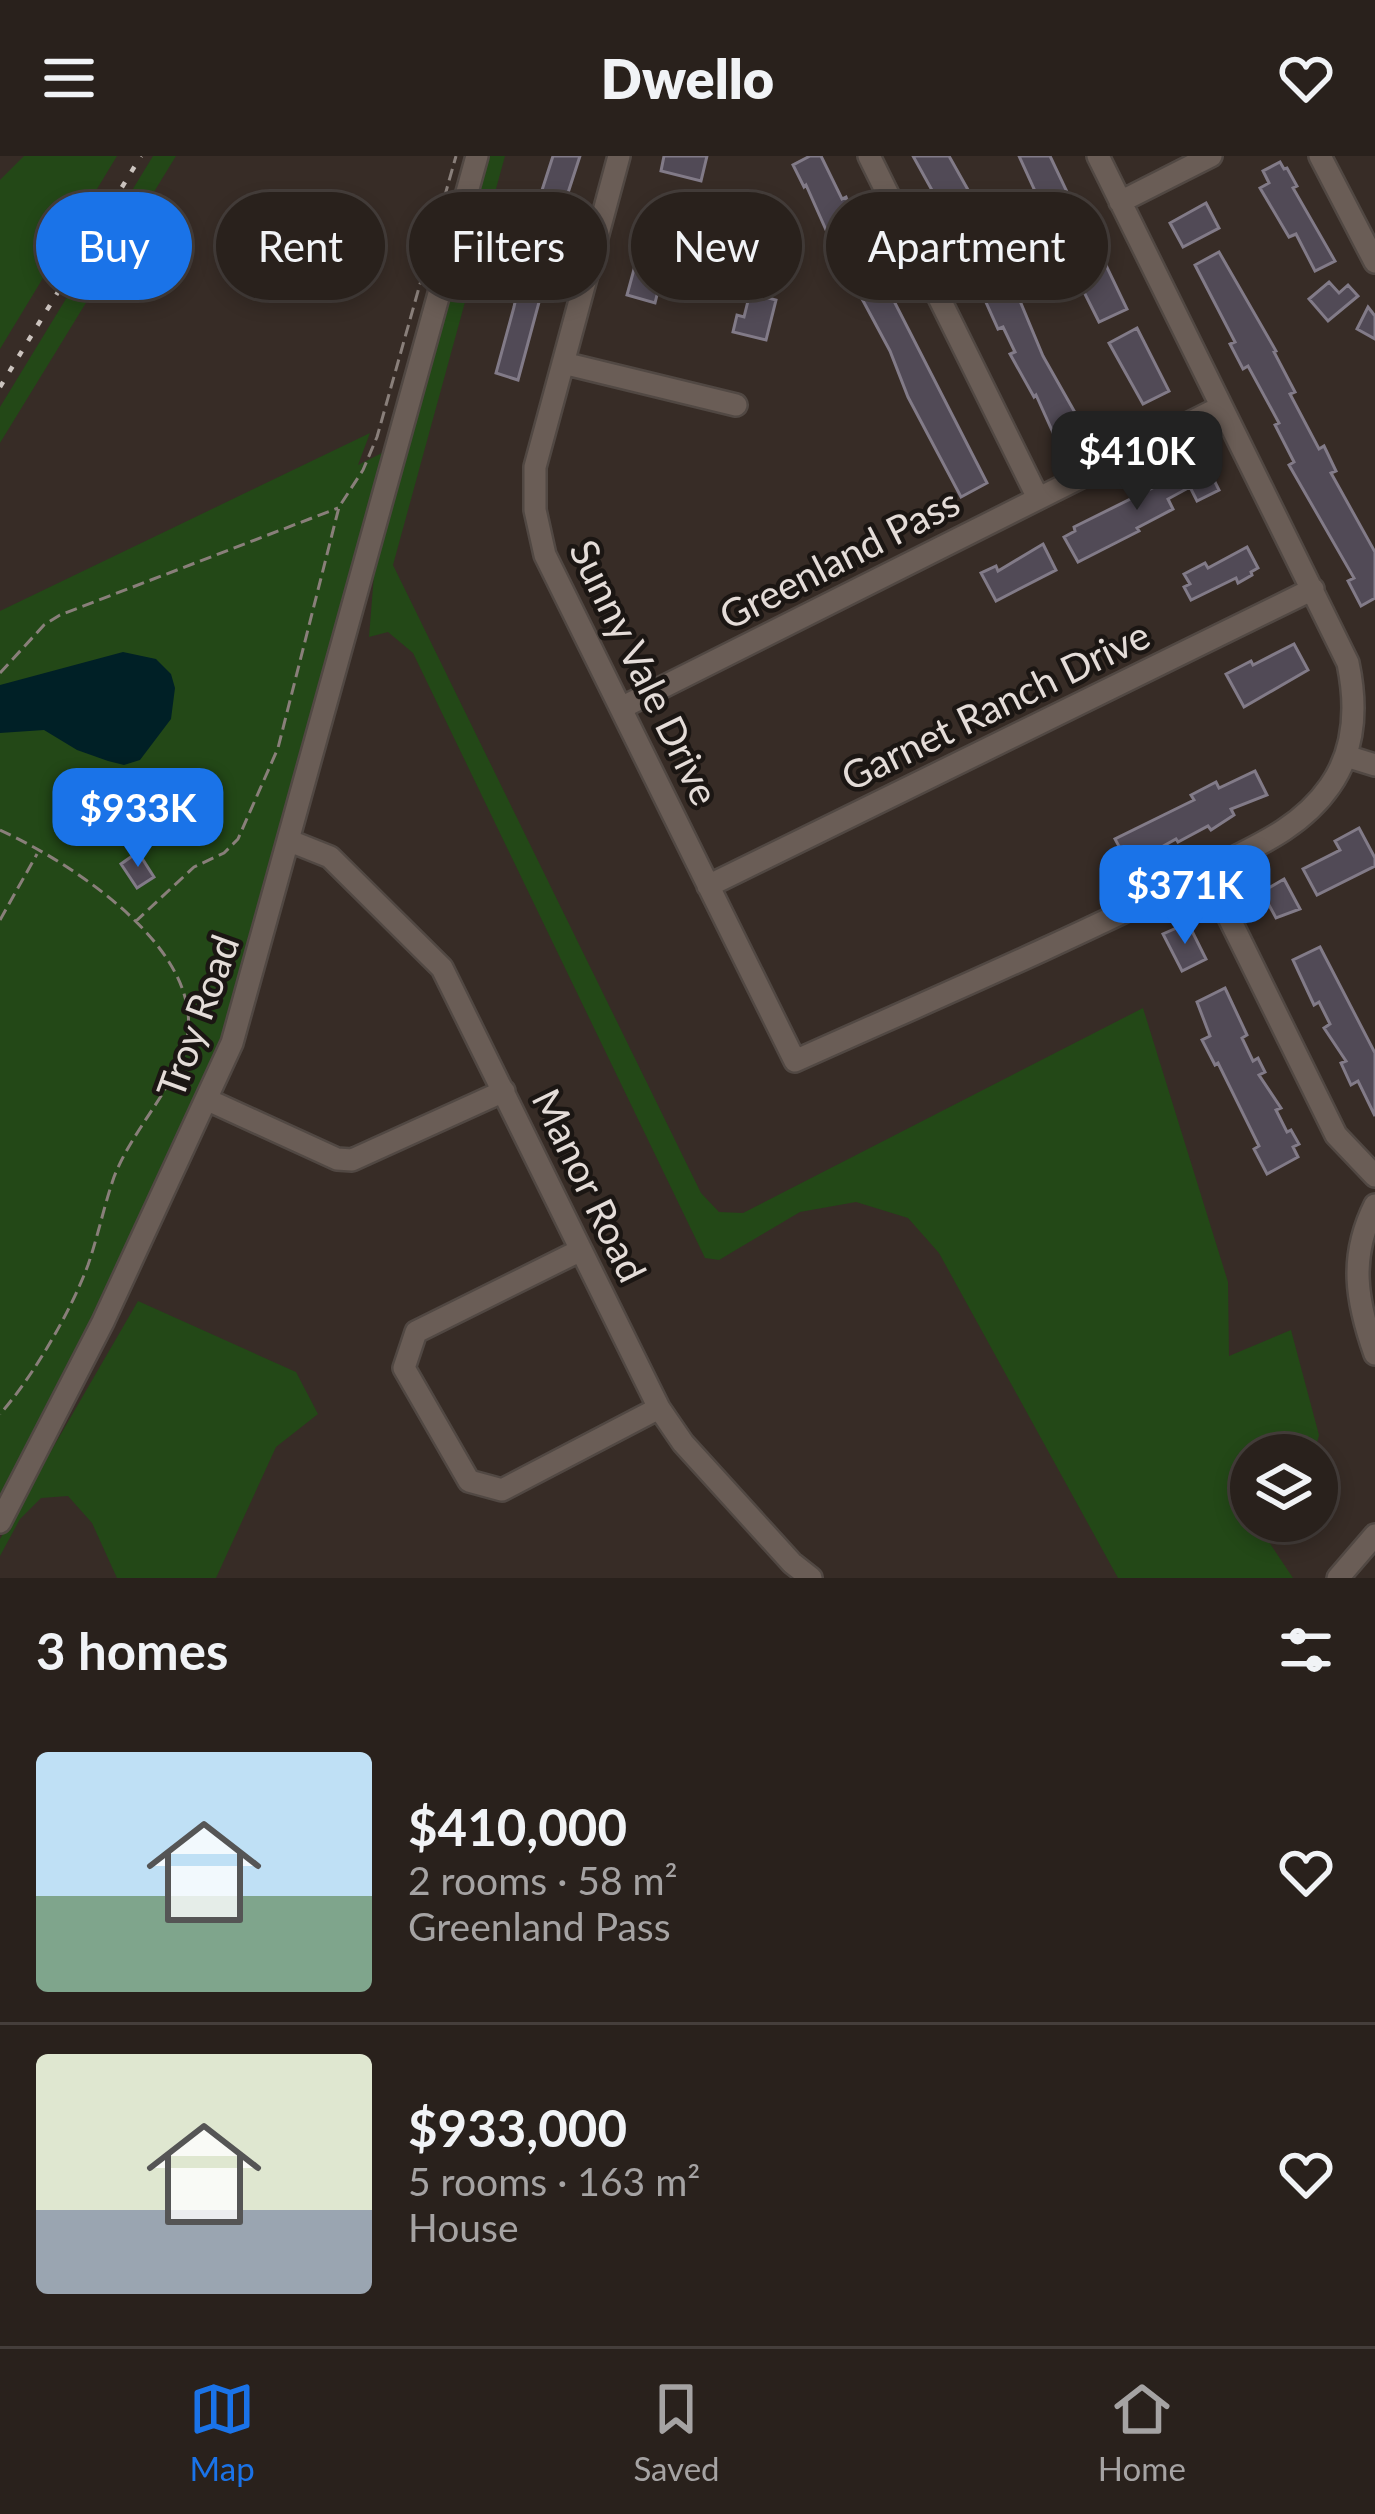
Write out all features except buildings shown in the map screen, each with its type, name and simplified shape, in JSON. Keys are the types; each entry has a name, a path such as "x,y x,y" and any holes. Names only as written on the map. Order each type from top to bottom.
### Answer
{"street":[{"name":"Troy Road","path":"0,1522 103,1322 208,1100 238,1024 477,156"},
{"name":"Sunny Vale Drive","path":"619,156 536,467 535,510 545,556 794,1061 1135,908 1206,871"},
{"path":"869,156 1038,498"},
{"path":"1098,156 1348,663 1352,735 1334,782 1300,819 1206,871 1336,1135 1375,1176"},
{"path":"1120,202 1210,156"},
{"path":"1320,156 1375,262"},
{"path":"563,363 736,405"},
{"name":"Greenland Pass","path":"621,708 1220,407"},
{"name":"Garnet Ranch Drive","path":"708,886 1313,589"},
{"path":"1346,756 1375,765"},
{"name":"Manor Road","path":"290,841 330,857 429,953 454,986 659,1408 683,1443 811,1578"},
{"path":"208,1100 337,1159 352,1160 504,1090"},
{"path":"1375,1204 1365,1224 1355,1271 1375,1354"},
{"path":"580,1250 416,1332 404,1368 469,1481 502,1490 659,1408"},
{"path":"1338,1578 1375,1535"}],"path":[{"path":"136,922 194,867 224,854 238,839 278,748 340,507 364,470 377,436 456,156"},
{"path":"0,673 44,625 60,615 340,507"},
{"path":"0,830 39,850 136,922 165,955 183,987 190,1013 188,1038 172,1077 122,1156 81,1283 0,1414"},
{"path":"0,920 39,850"}],"green space":[{"path":"24,156 117,156 95,192 36,192 36,290 0,349 0,180"},
{"path":"153,156 176,156 154,192 131,192"},
{"path":"487,156 505,156 495,192 477,192"},
{"path":"65,300 88,300 0,443 0,407"},
{"path":"447,300 466,300 393,565 701,1193 719,1212 743,1213 1143,1008 1228,1282 1229,1356 1291,1330 1319,1434 1230,1434 1230,1542 1269,1542 1293,1578 1118,1578 939,1253 908,1218 856,1202 800,1212 719,1260 705,1258 413,653 388,632 369,637 375,562"},
{"path":"370,433 358,465 386,451 222,1056 52,1411 0,1503 0,611"},
{"path":"138,1301 296,1372 318,1414 276,1447 216,1578 117,1578 92,1523 68,1496 41,1498 20,1519 0,1556 0,1539"}],"water":[{"path":"123,652 156,659 171,674 175,688 171,719 140,760 124,765 108,761 77,750 44,730 0,733 0,685"}],"railway":[{"path":"0,387 141,156"}]}
